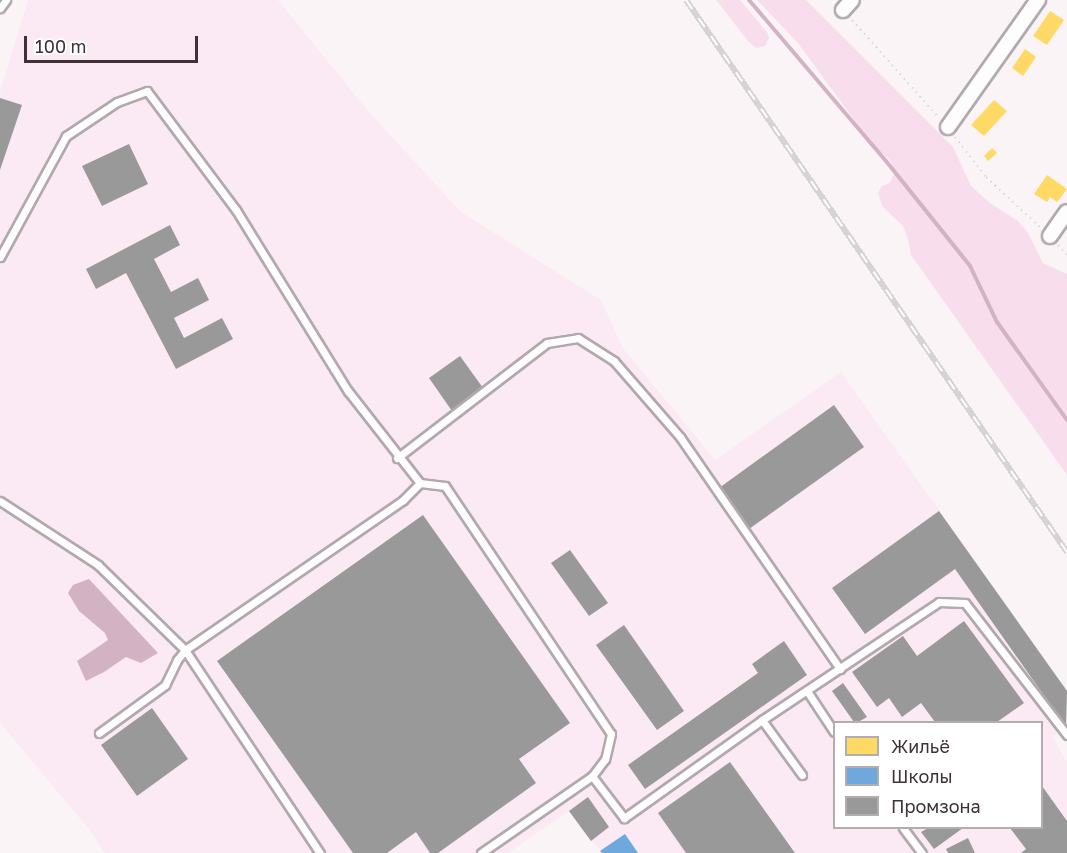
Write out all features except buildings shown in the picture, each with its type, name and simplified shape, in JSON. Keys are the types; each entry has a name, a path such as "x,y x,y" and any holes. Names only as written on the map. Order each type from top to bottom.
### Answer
{"street":[{"path":"948,127 1038,0"},
{"path":"1050,236 1067,212"}],"lane":[{"path":"0,8 6,0"},
{"path":"0,257 66,136 117,102 147,91 236,210 348,391 397,458 420,483 445,486 611,734 605,759 592,776 481,853"},
{"path":"397,458 548,343 578,339 614,361 680,437 840,669"},
{"path":"99,733 165,685 177,660 185,650 402,500 420,483"},
{"path":"0,501 98,565 185,650 320,853"},
{"path":"592,776 624,818 762,720 939,602 965,603 1067,735"},
{"path":"807,691 833,730"},
{"path":"762,720 802,775"},
{"path":"904,829 922,853"}],"shaded area":[{"path":"28,0 278,0 368,111 461,212 601,300 623,348 715,460 841,372 1067,691 1067,727 1053,737 1067,763 1067,853 602,853 569,811 508,853 105,853 88,828 0,723 0,92"},
{"path":"716,0 740,0 767,32 769,38 765,46 756,48 748,41"},
{"path":"757,0 806,0 953,147 971,186 990,203 1018,221 1028,233 1043,263 1067,274 1067,475 911,255 903,226 882,206 878,193 882,186 890,183 895,171 889,159 874,147 797,42"},
{"path":"89,579 158,653 141,663 126,657 86,681 77,661 108,640 105,633 79,611 68,593 73,585"}],"waterway":[{"path":"749,0 886,161 970,266 997,322 1067,420"}],"railway":[{"path":"686,0 1067,552"}]}
